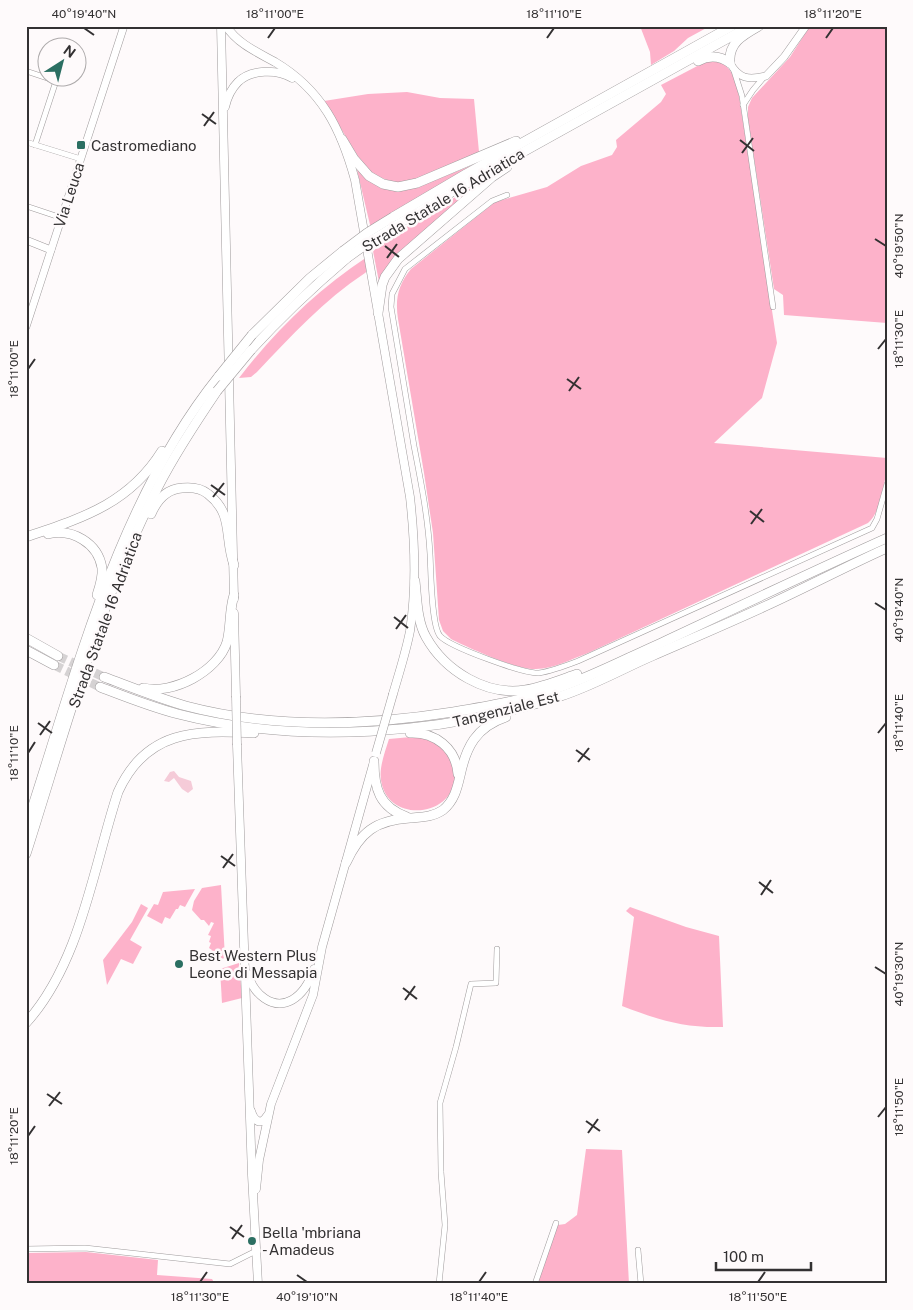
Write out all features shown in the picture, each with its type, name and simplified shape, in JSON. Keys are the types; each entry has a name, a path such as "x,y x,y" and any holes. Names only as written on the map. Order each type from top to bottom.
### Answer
{"highway":[{"path":"684,52 690,45 722,26"},
{"name":"Strada Statale 16 Adriatica","path":"26,827 72,684 105,589 127,533 167,452 213,390 276,323 367,233 395,221 540,138 684,52 732,26"},
{"name":"Strada Statale 16 Adriatica","path":"540,138 651,81 750,26"},
{"path":"732,67 730,53 736,41 759,26"},
{"path":"651,81 664,78 706,57 716,57 732,67"},
{"path":"342,139 354,159 369,176 383,184 398,187 417,183 530,134 540,138 537,147 492,177 398,259 390,269 382,285 378,313"},
{"name":"Strada Statale 16 Adriatica","path":"26,854 90,653 109,602 143,518 178,450 213,390 219,376 252,335 286,301 345,254"},
{"path":"26,537 86,516 123,495 150,468 200,394 213,390"},
{"path":"90,653 97,644 126,566 138,541 154,508 168,492 178,488 196,488 205,491 219,504 224,512 229,551 234,565"},
{"path":"26,541 57,532 71,534 77,536 90,546 96,552 99,560 102,576 74,667 72,684"},
{"name":"Tangenziale Est","path":"234,595 230,609 227,641 223,650 208,668 195,678 177,685 146,689 109,675 104,677 186,706 224,714 301,724 411,719 509,703 559,688 611,666 887,538"},
{"name":"Tangenziale Est","path":"100,687 140,703 179,714 254,728 295,731 346,731 409,728 455,723 510,711 563,696 772,603 887,548"},
{"path":"415,581 418,611 426,636 439,656 454,670 476,682 506,691 524,690 597,667 611,666"},
{"path":"26,633 48,646 54,653 26,638"},
{"path":"26,650 54,665"},
{"path":"346,863 357,842 377,825 394,820 429,816 443,810 454,798 463,760 469,746 476,735 487,725 563,696"},
{"path":"26,1022 43,1002 65,964 118,792 135,764 158,744 185,734 208,732 282,734 295,731"},
{"path":"346,731 356,734 418,732 432,736 443,743 452,754 458,768 459,780"},
{"path":"375,757 374,782 382,799 395,812 412,818"}],"main road":[{"path":"221,26 236,696 244,955 254,1211 260,1283"},
{"path":"226,26 238,40 288,71 308,89 326,110 342,139 359,196 410,497 415,538 415,581 410,630 322,947 308,984 297,997 284,1002 272,1002 258,994 250,982 244,955"},
{"path":"223,113 226,101 239,81 254,73 267,72 288,76 308,89"},
{"path":"250,1107 254,1119 261,1122 265,1120 313,995 322,947"},
{"path":"254,1211 259,1160 268,1114"}],"street":[{"name":"Via Leuca","path":"26,327 124,26"},
{"path":"743,106 753,90 784,57 806,26"},
{"path":"732,67 738,74 746,78 766,76"},
{"path":"732,67 740,89 743,106 773,307"},
{"path":"26,71 56,82 35,145"},
{"path":"26,142 81,159"},
{"path":"507,195 492,201 405,269 392,294 392,307 414,446 425,498 434,622 440,636 453,645 520,670 538,673 553,670 587,657 872,528 877,520 887,484"},
{"path":"26,206 62,218"},
{"path":"26,240 52,250"},
{"path":"439,1284 445,1225 441,1172 440,1103 471,984 496,983 497,948"},
{"path":"535,1284 556,1223"},
{"path":"26,1250 85,1248 230,1264 256,1251"},
{"path":"638,1250 640,1284"}],"shaded area":[{"path":"640,26 710,26 688,38 674,51 651,65 650,52"},
{"path":"810,26 887,26 887,323 784,315 783,295 774,289 748,119 748,107 752,98 790,57"},
{"path":"716,60 730,70 739,96 777,343 762,398 714,443 887,458 880,502 873,518 868,523 588,653 556,666 543,669 528,668 481,653 451,639 443,631 439,620 433,533 398,319 398,292 411,269 495,202 547,187 581,166 612,155 617,147 616,140 661,102 666,94 661,85 705,62"},
{"path":"407,92 440,98 474,99 479,152 406,183 387,180 371,172 362,163 324,101 368,94"},
{"path":"480,162 407,204 371,229 357,170 376,184 423,185"},
{"path":"481,182 379,282 373,251 412,223"},
{"path":"367,257 368,270 365,273 322,307 251,377 239,378 267,344 298,312 331,283"},
{"path":"423,738 442,748 455,772 453,787 446,799 434,807 421,810 408,809 396,804 386,794 381,780 384,754 389,739"},
{"path":"174,771 179,777 191,781 193,789 188,793 182,789 174,778 169,782 164,781 170,772"},
{"path":"221,885 225,958 212,961 210,960 212,956 210,954 212,950 209,948 211,936 208,935 214,923 211,922 209,926 192,910 194,901 202,888"},
{"path":"195,889 185,907 180,905 170,919 165,917 162,924 147,916 154,904 158,905 163,892"},
{"path":"141,904 148,908 130,940 142,947 133,964 121,959 107,985 103,960 132,922"},
{"path":"630,907 686,927 719,936 723,1027 696,1026 671,1022 622,1006 634,917 626,911"},
{"path":"239,963 242,998 222,1003 220,969"},
{"path":"586,1149 622,1150 629,1284 537,1284 558,1225 565,1224 577,1215"},
{"path":"86,1252 158,1260 157,1275 212,1279 215,1284 26,1284 26,1253"}],"tunnel":[{"path":"58,656 104,677"},
{"path":"54,665 100,687"}],"place":[{"name":"Castromediano","path":"81,145"},
{"name":"Best Western Plus Leone di Messapia","path":"179,964"},
{"name":"Bella 'mbriana - Amadeus","path":"252,1241"}]}
